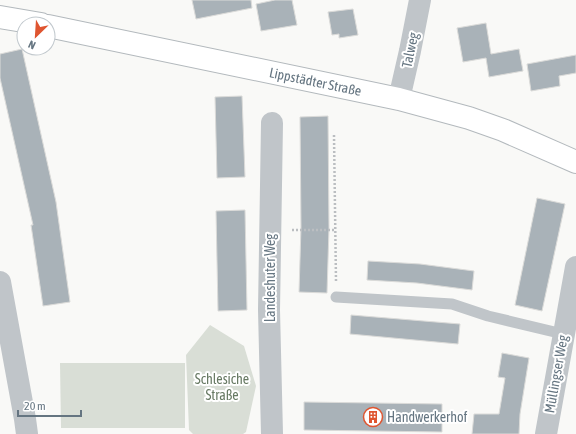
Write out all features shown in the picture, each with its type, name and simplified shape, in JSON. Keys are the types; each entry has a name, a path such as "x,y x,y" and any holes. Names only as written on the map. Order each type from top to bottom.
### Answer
{"main road":[{"path":"0,17 16,20"},
{"name":"Lippstädter Straße","path":"56,28 399,99 456,114 503,130 576,162"}],"street":[{"name":"Talweg","path":"399,99 420,0"},
{"name":"Landeshuter Weg","path":"272,123 269,310 272,434"},
{"name":"Müllingser Weg","path":"546,434 576,267"},
{"path":"0,282 24,411 26,434"}],"lane":[{"path":"336,298 452,304 488,316 563,334"}],"path":[{"path":"334,135 336,298"},
{"path":"270,230 335,230"}],"green space":[{"name":"Schlesiche Straße","path":"210,325 244,346 256,386 246,432 243,434 193,434 189,430 186,355"},
{"path":"60,363 185,363 185,428 61,428"}],"building":[{"path":"192,0 251,0 252,8 196,19"},
{"path":"275,0 292,0 297,25 261,31 256,4"},
{"path":"353,9 358,35 339,38 339,34 332,35 328,12"},
{"path":"486,23 491,54 519,49 523,71 489,77 486,58 463,62 457,28"},
{"path":"16,50 16,56 24,56 56,202 70,302 43,306 31,225 33,225 0,78 0,54"},
{"path":"576,55 576,73 559,76 560,86 531,91 527,64"},
{"path":"242,96 245,177 217,178 215,97"},
{"path":"328,116 329,228 327,293 299,292 301,227 300,117"},
{"path":"537,198 565,204 542,311 515,305"},
{"path":"245,210 247,310 218,311 216,211"},
{"path":"368,261 420,264 474,271 472,290 417,283 367,280"},
{"path":"351,315 460,324 458,344 350,334"},
{"path":"502,353 529,358 520,414 519,434 472,434 474,414 499,414 505,378 498,377"},
{"name":"Handwerkerhof","path":"304,402 442,404 442,432 304,430"}],"place":[{"name":"Handwerkerhof","path":"373,417"}]}
